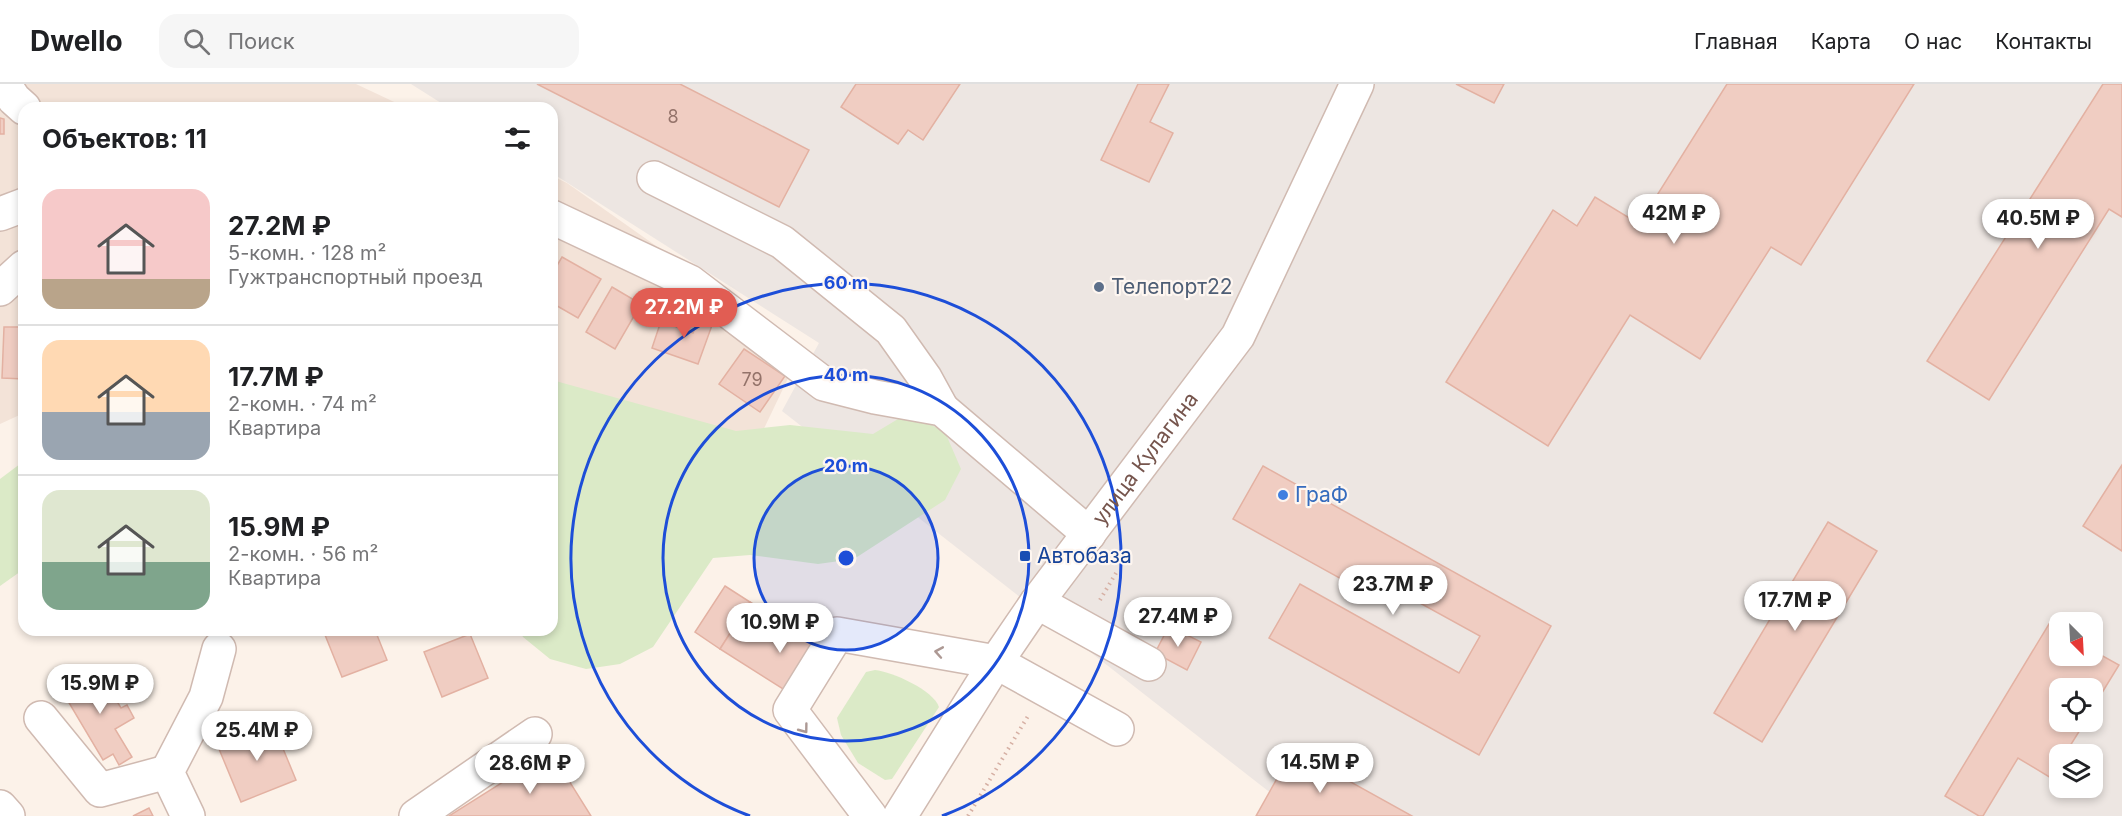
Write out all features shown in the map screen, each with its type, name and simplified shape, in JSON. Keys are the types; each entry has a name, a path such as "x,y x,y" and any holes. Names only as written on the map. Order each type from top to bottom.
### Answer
{"street":[{"name":"улица Кулагина","path":"900,816 996,662 1037,602 1238,336 1357,84"},
{"path":"654,178 782,242 891,330 925,378 942,409 1089,534"},
{"path":"0,214 18,207"},
{"path":"558,220 690,282 824,384 875,397 942,409"},
{"path":"0,289 18,272"},
{"path":"1037,602 1149,664"},
{"path":"870,816 790,710 837,634 996,662 1117,729"},
{"path":"41,718 100,790 167,772 206,697 219,649"},
{"path":"416,816 535,734"},
{"path":"167,772 188,816"},
{"path":"0,807 8,816"}],"shaded area":[{"path":"0,84 356,84 394,102 18,102 18,416 0,424"},
{"path":"411,84 2122,84 2122,816 1300,816 782,411 819,343 558,177 558,102 440,102"},
{"path":"558,179 802,349 758,441 558,396"}],"green space":[{"path":"558,382 736,431 790,425 873,434 908,413 945,432 961,469 945,500 854,559 818,564 750,555 713,558 653,647 620,664 586,669 550,659 523,637 558,636"},
{"path":"18,466 18,573 0,586 0,479"},
{"path":"875,670 892,674 921,688 939,707 892,779 885,780 858,763 841,735 837,718 866,672"}],"building":[{"path":"537,84 680,84 809,150 779,207"},
{"path":"856,84 960,84 923,140 908,130 898,144 841,107"},
{"path":"1138,84 1169,84 1150,122 1173,133 1149,182 1101,160"},
{"path":"1456,84 1504,84 1494,103"},
{"path":"1727,84 1914,84 1801,265 1771,247 1700,359 1630,315 1548,446 1446,382 1553,210 1577,226 1595,197 1639,224"},
{"path":"2103,84 2122,84 2122,217 2109,209 1989,400 1927,361"},
{"path":"0,118 4,119 4,134 0,134"},
{"path":"562,257 601,279 578,318 558,306 558,264"},
{"path":"612,287 641,304 615,349 586,332"},
{"path":"701,312 715,317 698,364 652,348 661,321 693,333"},
{"path":"4,327 18,327 18,379 2,378"},
{"path":"744,349 785,376 760,412 719,384"},
{"path":"2122,465 2122,551 2083,526"},
{"path":"1263,466 1551,626 1479,755 1269,638 1300,584 1459,673 1480,636 1380,581 1372,596 1233,519"},
{"path":"1828,522 1877,551 1762,742 1714,713"},
{"path":"725,586 750,602 720,649 695,632"},
{"path":"750,602 840,659 810,706 720,649"},
{"path":"2049,624 2049,666 2103,666 2103,656 2119,665 2103,691 2103,678 2049,678 2049,732 2079,732 2071,744 2049,744 2049,777 2018,758 1983,816 1979,816 1945,796"},
{"path":"1169,626 1201,642 1187,670 1155,653"},
{"path":"325,636 377,636 387,660 342,677"},
{"path":"465,636 471,636 488,678 442,697 424,652"},
{"path":"98,670 121,708 127,705 134,718 115,729 132,757 119,765 113,754 103,760 62,691"},
{"path":"272,722 296,780 241,802 219,749 230,745 228,740"},
{"path":"1293,750 1412,816 1256,816"},
{"path":"551,752 591,816 449,816"},
{"path":"149,808 153,816 133,816"}],"place":[{"name":"Телепорт22","path":"1099,287"},
{"name":"ГраФ","path":"1283,495"},
{"name":"Автобаза","path":"1025,556"}]}
